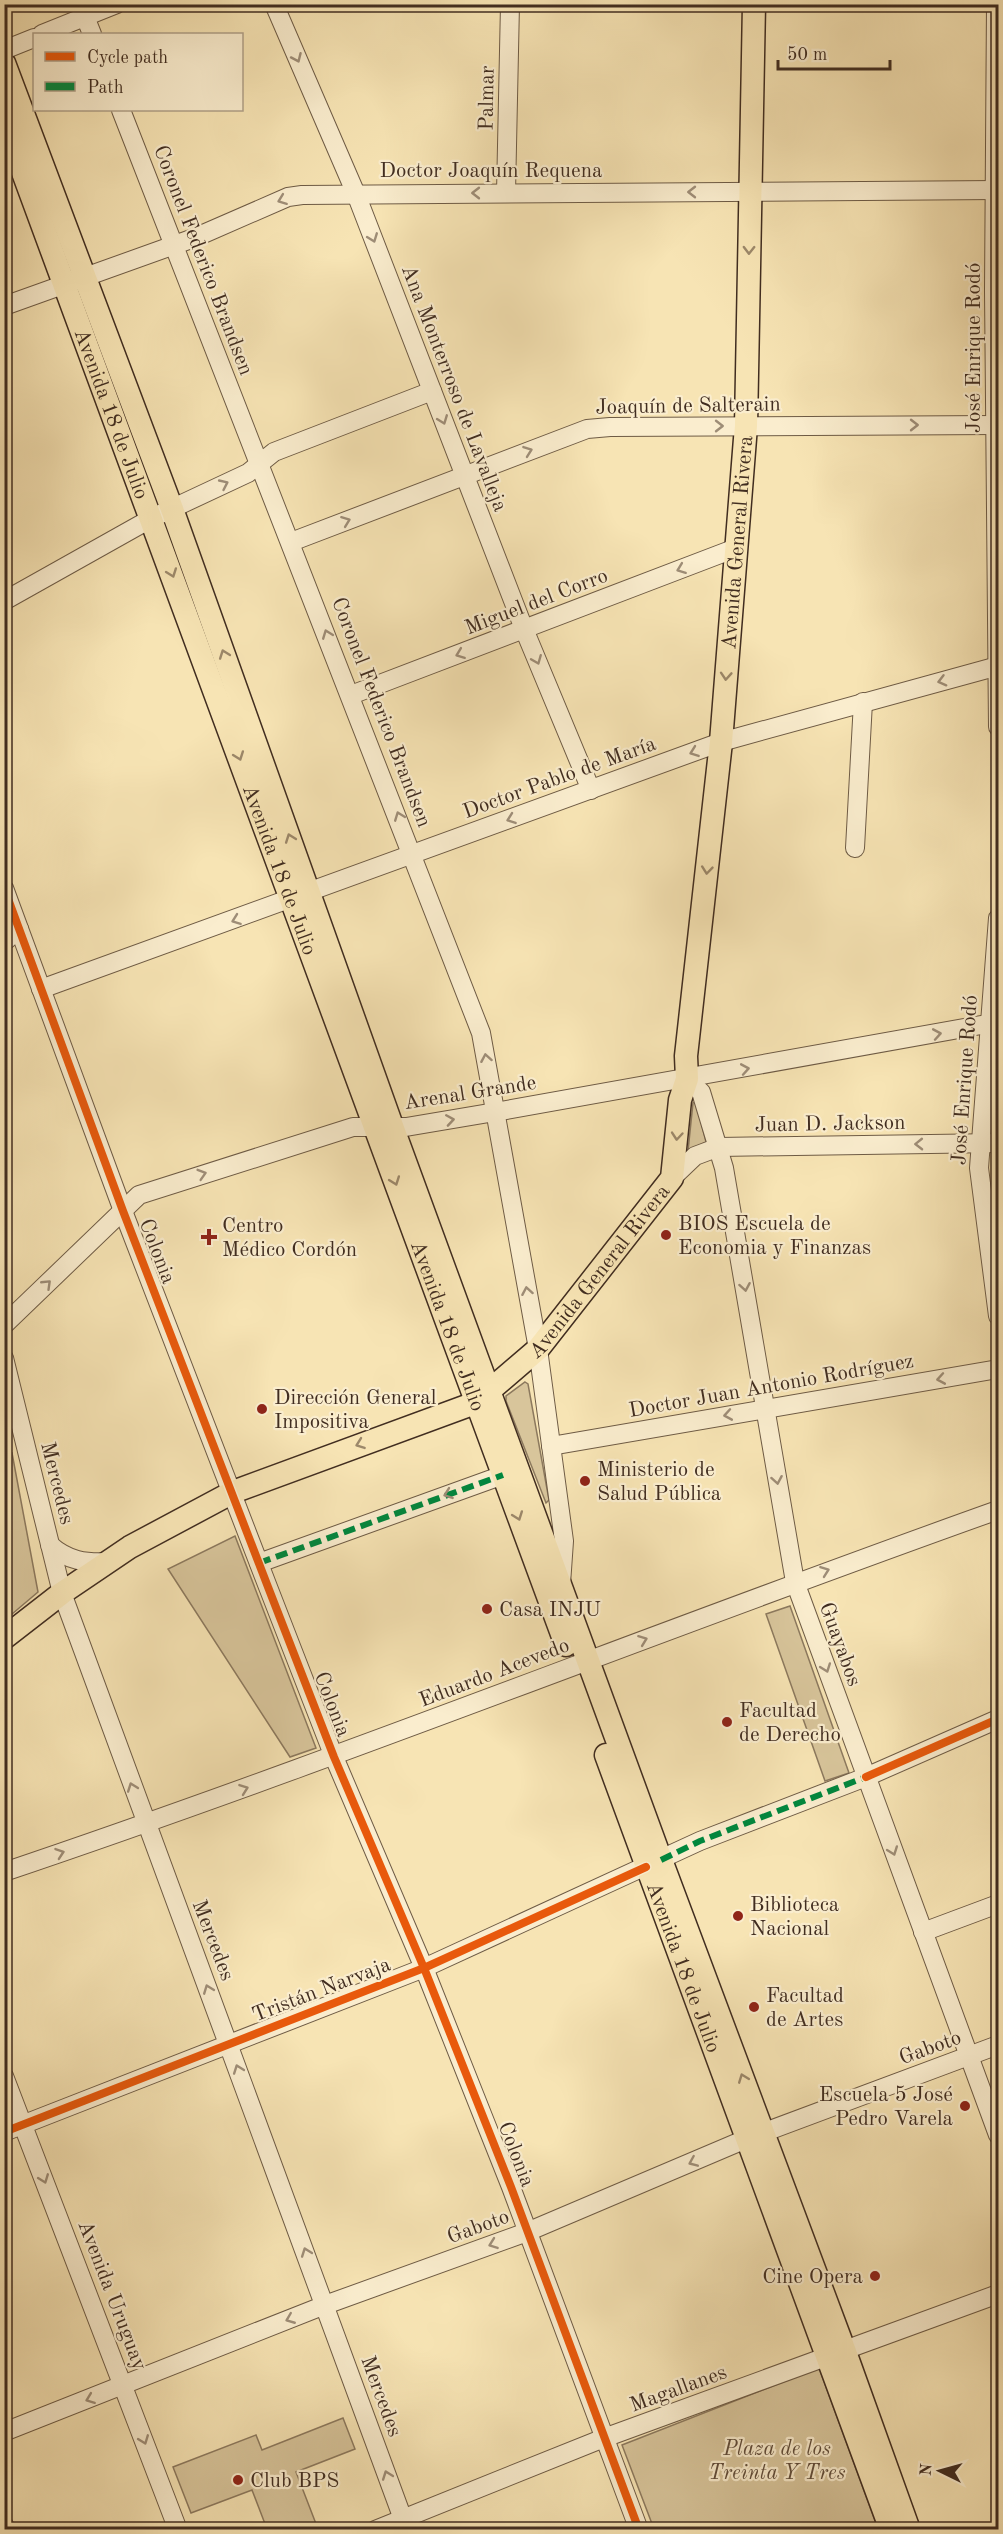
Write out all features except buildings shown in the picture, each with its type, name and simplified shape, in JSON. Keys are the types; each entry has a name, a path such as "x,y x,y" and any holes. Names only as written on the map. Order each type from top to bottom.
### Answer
{"main road":[{"name":"Avenida General Rivera","path":"482,1396 538,1349 672,1178 680,1100 687,1079 686,1056 721,742 746,426 754,4"},
{"name":"Avenida 18 de Julio","path":"4,63 74,281"},
{"name":"Avenida 18 de Julio","path":"4,121 74,281 162,513 482,1396 561,1586 581,1664"},
{"name":"Avenida 18 de Julio","path":"482,1396 502,1475 581,1664 836,2352 909,2529"},
{"path":"4,1638 62,1593 130,1547 233,1492 482,1396"},
{"name":"Avenida 18 de Julio","path":"836,2352 891,2529"}],"street":[{"path":"44,33 82,11 117,4"},
{"name":"Ana Monterroso de Lavalleja","path":"274,4 356,194 524,629 591,790"},
{"name":"Palmar","path":"506,193 510,4"},
{"name":"José Enrique Rodó","path":"996,4 999,727"},
{"path":"82,11 92,33"},
{"path":"4,50 33,38"},
{"name":"Coronel Federico Brandsen","path":"121,111 414,854 481,1033 538,1349"},
{"name":"Doctor Joaquín Requena","path":"4,306 175,245 288,197 356,194 998,190"},
{"path":"4,600 162,513 248,473 274,452 432,391"},
{"name":"Joaquín de Salterain","path":"291,542 464,474 588,429 997,424"},
{"name":"Miguel del Corro","path":"351,695 736,548"},
{"name":"Doctor Pablo de María","path":"41,989 721,742 998,666"},
{"path":"855,848 863,702"},
{"name":"Colonia","path":"4,888 123,1211 334,1757 424,1968 639,2529"},
{"name":"José Enrique Rodó","path":"999,918 994,1023 979,1143 979,1168 999,1316"},
{"path":"4,942 19,929"},
{"name":"Arenal Grande","path":"4,1325 132,1201 146,1192 353,1127 406,1126 495,1113 994,1023"},
{"path":"687,1079 700,1092 719,1147"},
{"name":"Juan D. Jackson","path":"672,1178 695,1156 719,1147 999,1143"},
{"name":"Guayabos","path":"719,1147 795,1582 999,2134"},
{"name":"Avenida 18 de Julio","path":"538,1349 564,1541 561,1586"},
{"name":"Mercedes","path":"4,1358 62,1593 405,2524"},
{"name":"Doctor Juan Antonio Rodríguez","path":"551,1446 999,1369"},
{"path":"259,1563 502,1475"},
{"name":"Eduardo Acevedo","path":"4,1872 334,1757 795,1582 999,1510"},
{"path":"50,1545 60,1554 78,1561 108,1562"},
{"name":"Tristán Narvaja","path":"4,2132 424,1968 700,1841 866,1777 999,1719"},
{"path":"923,1932 999,1904"},
{"name":"Gaboto","path":"4,2432 124,2387 325,2305 527,2232 755,2136 999,2046"},
{"name":"Avenida Uruguay","path":"4,2076 178,2529"},
{"name":"Magallanes","path":"375,2529 405,2524 604,2438 999,2294"},
{"path":"4,2525 6,2529"}],"green space":[{"path":"696,1101 706,1142 688,1151 693,1103"},
{"path":"525,1382 528,1384 549,1500 546,1503 506,1401 506,1396"},
{"path":"12,1453 38,1592 5,1620 4,1455"},
{"path":"235,1536 316,1748 290,1757 168,1569"},
{"path":"790,1606 849,1773 825,1781 766,1614"},
{"name":"Plaza de los Treinta Y Tres","path":"819,2368 878,2529 654,2529 622,2445"},
{"name":"Club BPS","path":"343,2418 355,2449 296,2472 318,2529 267,2529 252,2490 191,2513 173,2467 256,2435 262,2450"}],"marked path":[{"path":"259,1563 503,1475"},
{"path":"661,1860 700,1841 866,1777"}],"cycle path":[{"path":"4,888 123,1211 268,1587 334,1757 424,1968 511,2187 639,2530"},
{"path":"866,1777 998,1719"},
{"path":"4,2132 424,1968 646,1867"}],"place":[{"name":"BIOS Escuela de Economia y Finanzas","path":"666,1235"},
{"name":"Centro Médico Cordón","path":"209,1237"},
{"name":"Dirección General Impositiva","path":"262,1409"},
{"name":"Ministerio de Salud Pública","path":"585,1481"},
{"name":"Casa INJU","path":"487,1609"},
{"name":"Facultad de Derecho","path":"727,1722"},
{"name":"Biblioteca Nacional","path":"738,1916"},
{"name":"Facultad de Artes","path":"754,2007"},
{"name":"Escuela 5 José Pedro Varela","path":"965,2106"},
{"name":"Cine Opera","path":"875,2276"},
{"name":"Club BPS","path":"238,2480"}]}
